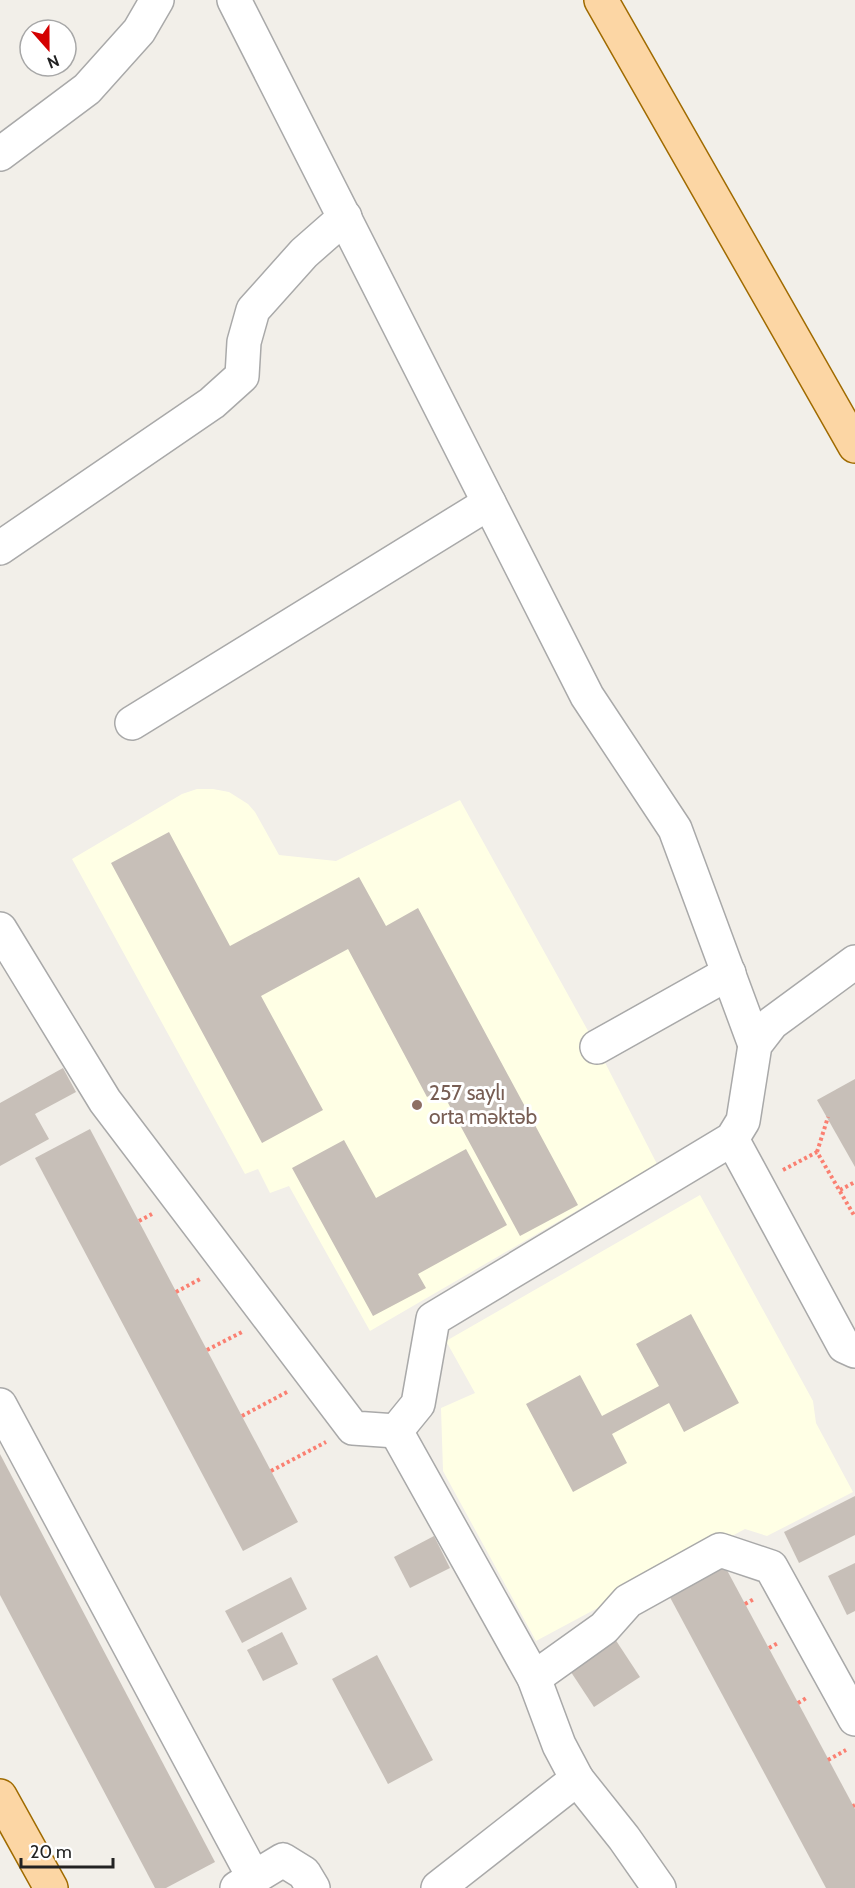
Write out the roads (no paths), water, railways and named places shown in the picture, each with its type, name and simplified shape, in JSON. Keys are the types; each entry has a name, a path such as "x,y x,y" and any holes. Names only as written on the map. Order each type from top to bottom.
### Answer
{"main road":[{"path":"601,0 855,446"},
{"path":"0,1796 51,1888"}],"street":[{"path":"0,154 87,89 139,31 157,0"},
{"path":"234,0 587,696 675,829 755,1046"},
{"path":"0,548 212,403 242,376 244,342 253,310 304,253 345,217"},
{"path":"132,723 489,502"},
{"path":"0,929 105,1101 353,1428 396,1431"},
{"path":"396,1431 418,1404 434,1320 732,1139 743,1121 755,1046 772,1023 855,962"},
{"path":"597,1047 729,973"},
{"path":"732,1139 844,1346 855,1351"},
{"path":"0,1405 245,1883 283,1860 304,1873 313,1888"},
{"path":"396,1431 534,1678 559,1745 577,1779 624,1838 659,1888"},
{"path":"534,1678 604,1628 628,1601 720,1550 771,1567 855,1719"},
{"path":"438,1888 577,1779"}],"place":[{"name":"257 saylı orta məktəb","path":"417,1105"}]}
